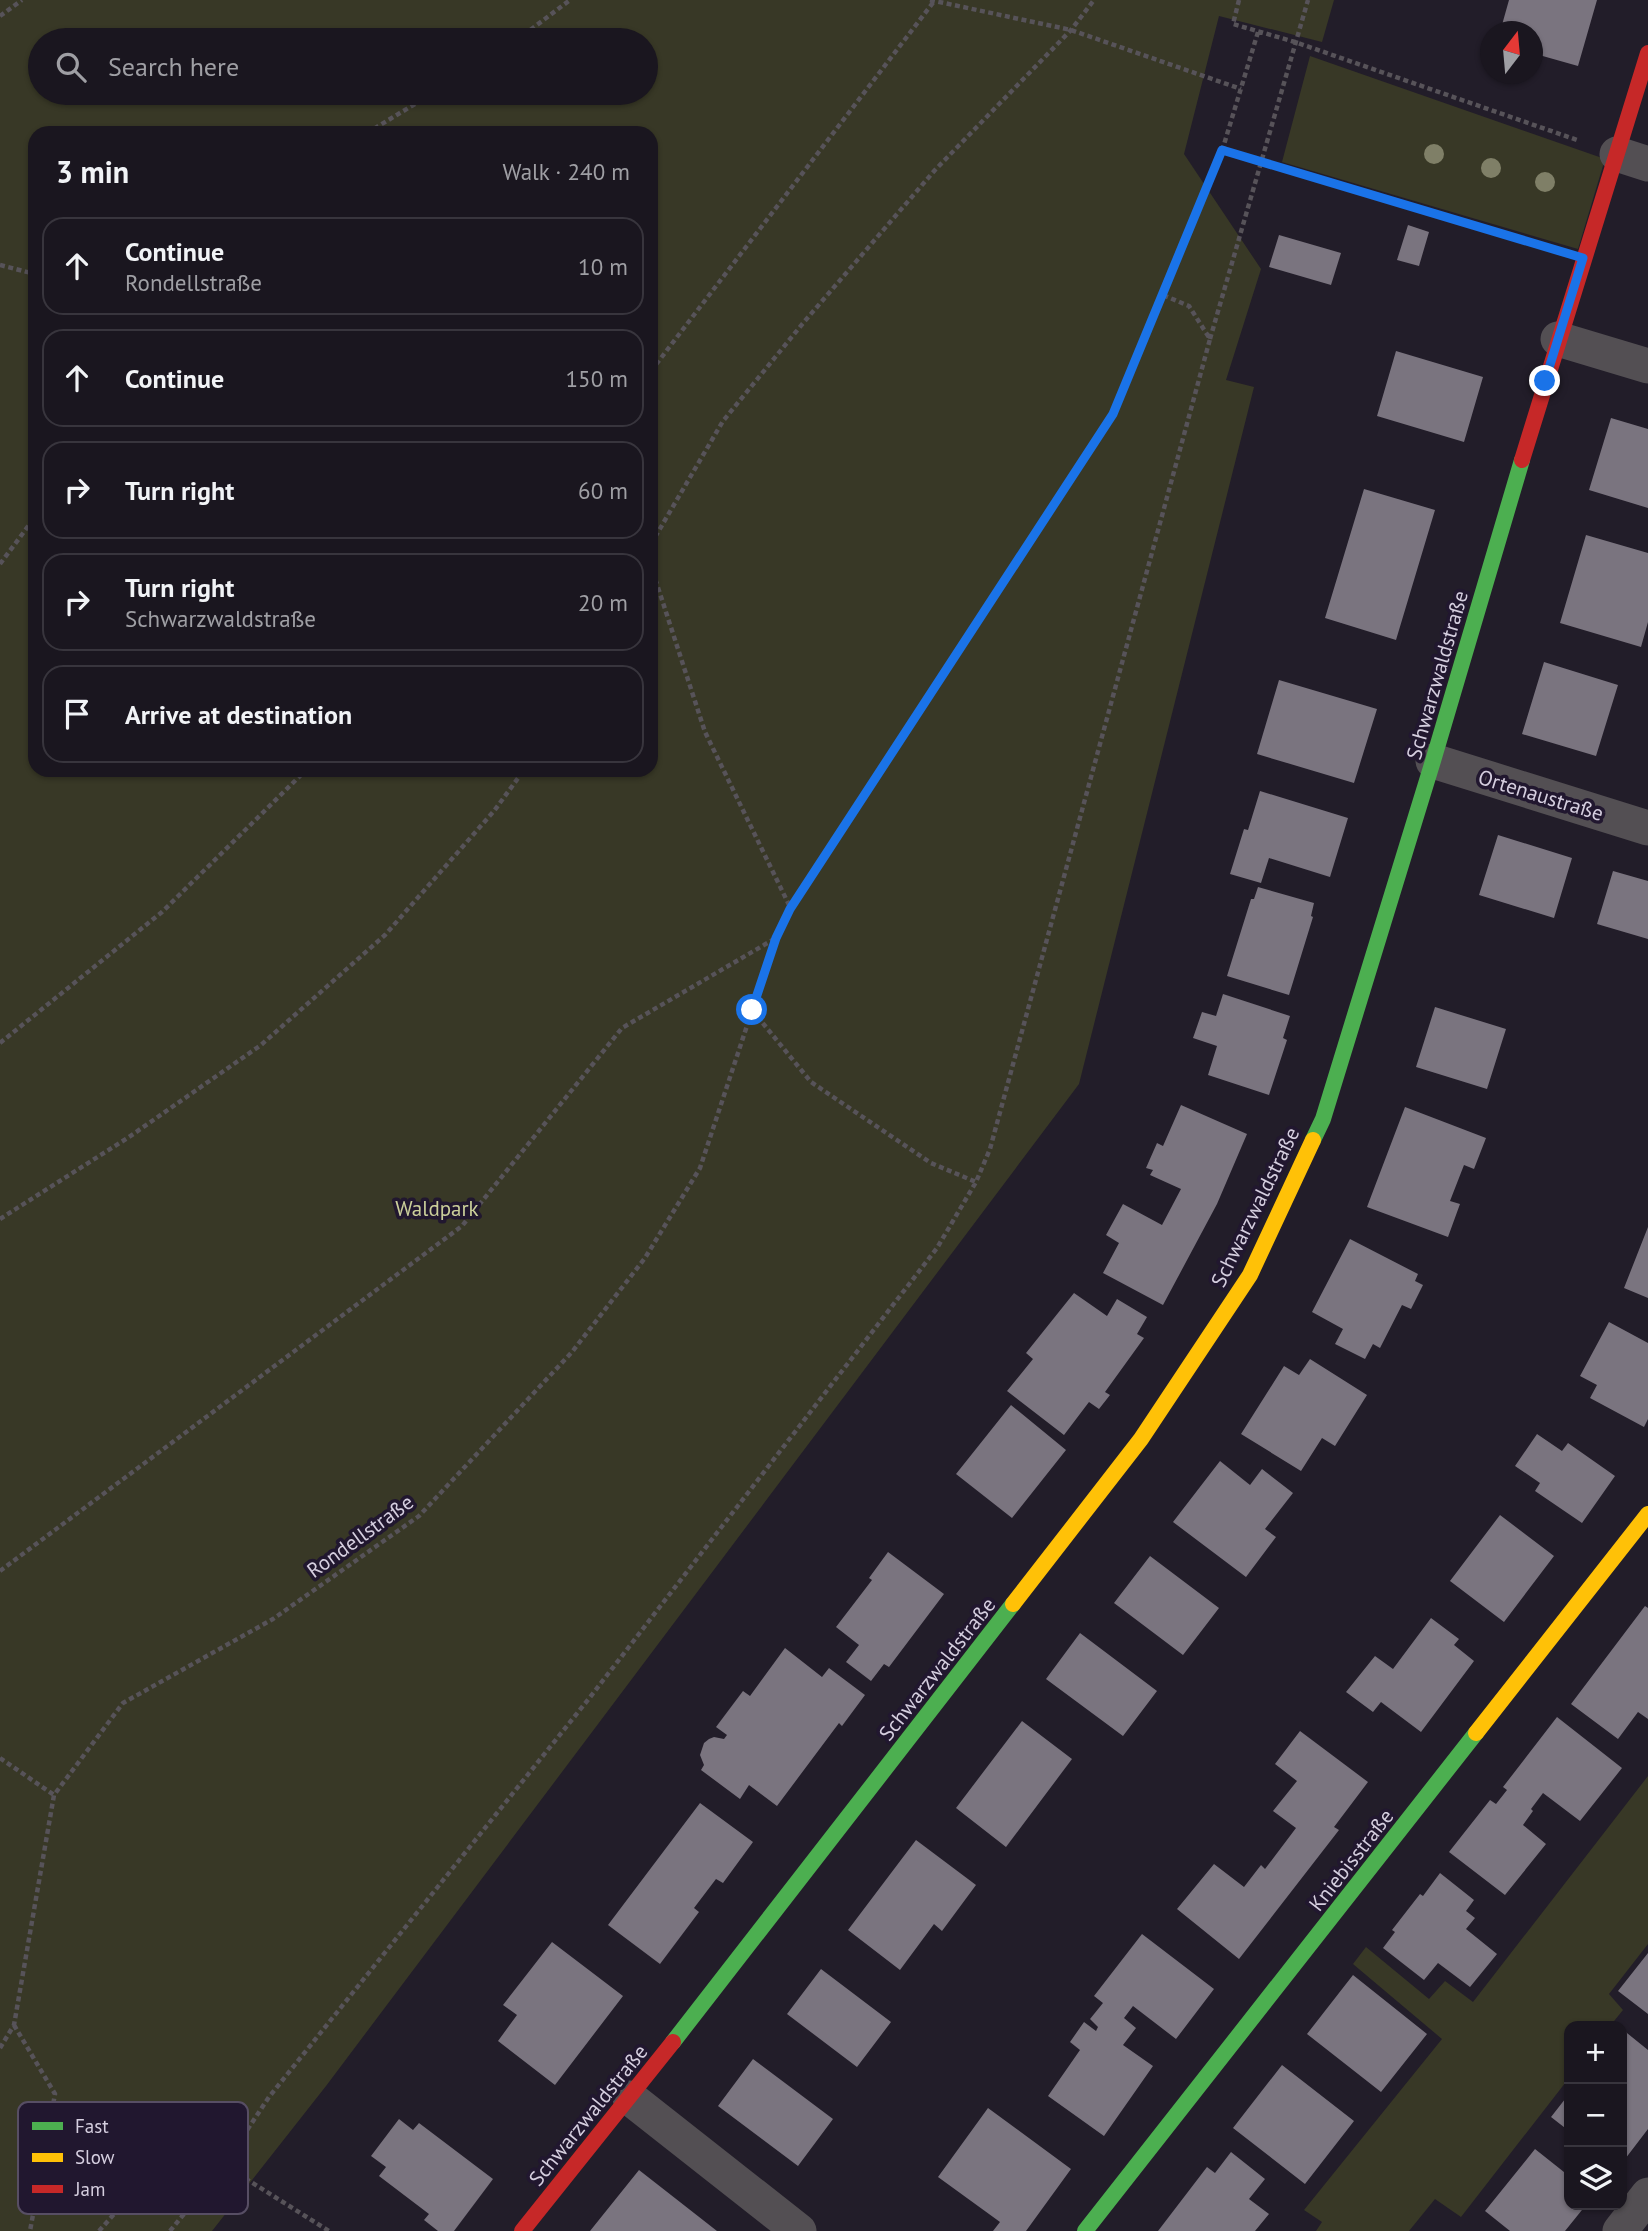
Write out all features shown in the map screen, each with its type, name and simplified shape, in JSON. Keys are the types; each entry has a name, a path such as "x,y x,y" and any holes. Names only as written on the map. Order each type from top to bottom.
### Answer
{"street":[{"name":"Schwarzwaldstraße","path":"522,2231 630,2098 1141,1439 1250,1275 1322,1119 1433,761 1583,258 1632,159 1648,53"},
{"path":"1558,339 1648,366"},
{"name":"Ortenaustraße","path":"1433,761 1648,828"},
{"name":"Kniebisstraße","path":"1085,2231 1648,1514"},
{"path":"630,2098 799,2231"},
{"path":"1620,2231 1648,2195"}],"path":[{"path":"0,16 22,0"},
{"path":"533,28 570,0"},
{"path":"658,362 933,0 1071,30 1241,89"},
{"path":"658,532 723,421 935,170 1071,30 1094,0"},
{"path":"1240,0 1233,24 1295,42 1632,159"},
{"path":"248,2129 269,2097 591,1696 929,1259 976,1182 990,1149 1210,339 1308,0"},
{"name":"Rondellstraße","path":"0,2048 13,2025 54,1795 123,1703 273,1619 419,1516 572,1352 645,1258 700,1168 776,938 790,909 1113,414 1222,150 1258,32"},
{"path":"379,126 414,105"},
{"path":"1222,150 1583,258"},
{"path":"0,265 28,272"},
{"path":"1163,295 1189,306 1210,339"},
{"path":"0,564 28,526"},
{"path":"658,588 705,732 790,909"},
{"path":"0,1043 162,912 299,777"},
{"path":"0,1219 129,1137 261,1045 385,935 494,811 519,777"},
{"path":"0,1571 462,1226 622,1028 776,938"},
{"path":"752,1010 811,1082 931,1163 976,1182"},
{"path":"0,1758 54,1795"},
{"path":"13,2025 55,2094 54,2102"},
{"path":"248,2180 329,2231"},
{"path":"99,2231 114,2214"},
{"path":"170,2231 184,2214"}],"green space":[{"name":"Waldpark","path":"0,0 1334,0 1322,42 1219,16 1184,154 1261,269 1226,380 1254,387 1079,1084 326,2086 248,2185 248,2102 18,2102 18,2214 225,2214 212,2231 0,2231"},
{"path":"1310,56 1605,159 1578,249 1282,162"},
{"path":"1648,1776 1648,1944 1609,1994 1623,2010 1614,2021 1564,2021 1564,2084 1461,2217 1435,2199 1409,2231 1316,2231 1322,2222 1304,2210 1442,2039 1353,1964 1366,1947 1429,1999 1445,1981 1473,2002"}],"building":[{"path":"1509,0 1597,0 1578,66 1543,56 1543,21 1503,21"},
{"path":"1408,225 1429,232 1419,266 1397,260"},
{"path":"1279,235 1341,253 1331,285 1269,267"},
{"path":"1396,351 1483,377 1464,442 1377,416"},
{"path":"1611,418 1648,429 1648,508 1589,490"},
{"path":"1364,489 1435,510 1396,640 1325,618"},
{"path":"1586,535 1648,553 1648,622 1641,647 1560,623"},
{"path":"1544,662 1618,685 1596,756 1522,734"},
{"path":"1279,680 1377,709 1354,783 1257,754"},
{"path":"1260,791 1348,818 1330,877 1269,858 1261,883 1230,874 1244,829 1248,830"},
{"path":"1498,835 1572,858 1554,918 1479,895"},
{"path":"1613,871 1648,881 1648,939 1597,924"},
{"path":"1258,887 1314,903 1313,917 1289,995 1227,976 1251,899 1254,899"},
{"path":"1223,994 1290,1016 1283,1038 1287,1040 1269,1095 1208,1075 1217,1046 1193,1038 1202,1012 1216,1016"},
{"path":"1435,1007 1506,1029 1487,1089 1416,1067"},
{"path":"1181,1105 1247,1134 1217,1204 1163,1305 1103,1273 1119,1243 1106,1235 1123,1204 1162,1225 1181,1189 1150,1175 1153,1170 1146,1168 1157,1143 1163,1146"},
{"path":"1405,1107 1486,1138 1474,1169 1464,1165 1450,1201 1460,1204 1448,1237 1367,1207"},
{"path":"1648,1227 1648,1298 1624,1288"},
{"path":"1350,1239 1418,1274 1415,1281 1423,1285 1411,1309 1402,1305 1380,1348 1373,1344 1365,1359 1335,1344 1343,1329 1312,1312"},
{"path":"1074,1293 1107,1316 1117,1299 1147,1317 1137,1334 1144,1338 1105,1392 1110,1395 1099,1409 1089,1402 1064,1435 1007,1391 1033,1359 1026,1353"},
{"path":"1609,1322 1648,1343 1648,1419 1644,1427 1590,1398 1597,1385 1580,1376"},
{"path":"1310,1359 1367,1395 1335,1446 1322,1438 1301,1471 1241,1434 1284,1366 1299,1375"},
{"path":"1011,1405 1066,1450 1012,1518 956,1474"},
{"path":"1537,1434 1562,1451 1568,1443 1615,1476 1582,1523 1535,1491 1540,1483 1515,1466"},
{"path":"1220,1461 1250,1485 1262,1469 1293,1493 1265,1529 1276,1537 1246,1577 1173,1522"},
{"path":"1500,1515 1554,1556 1504,1622 1450,1581"},
{"path":"888,1552 944,1594 889,1667 884,1664 871,1681 846,1662 859,1645 836,1627 872,1580 869,1578"},
{"path":"1150,1556 1219,1608 1183,1655 1114,1603"},
{"path":"1645,1606 1648,1608 1648,1719 1638,1712 1618,1739 1571,1704"},
{"path":"1431,1618 1459,1639 1454,1645 1474,1661 1421,1732 1381,1702 1373,1712 1346,1692 1375,1656 1393,1669"},
{"path":"1080,1633 1157,1691 1123,1736 1046,1679"},
{"path":"785,1648 822,1677 829,1668 865,1695 842,1726 839,1723 777,1806 749,1785 740,1799 701,1770 704,1765 700,1755 704,1743 709,1739 724,1739 727,1735 716,1727 743,1691 750,1696"},
{"path":"1557,1717 1622,1768 1580,1821 1543,1793 1523,1825 1546,1844 1505,1895 1449,1852 1490,1800 1496,1804 1507,1790 1503,1787"},
{"path":"1022,1721 1072,1759 1006,1847 956,1808"},
{"path":"1300,1731 1368,1782 1334,1827 1339,1830 1239,1959 1177,1909 1214,1864 1244,1887 1261,1865 1265,1869 1296,1828 1273,1811 1297,1781 1275,1764"},
{"path":"700,1803 753,1842 723,1883 716,1879 694,1908 699,1912 660,1964 608,1925"},
{"path":"916,1840 976,1885 942,1931 934,1924 900,1970 848,1930"},
{"path":"1440,1873 1474,1900 1466,1911 1475,1918 1466,1929 1497,1954 1470,1987 1438,1963 1424,1980 1383,1948 1395,1932 1392,1930"},
{"path":"1142,1934 1214,1989 1176,2039 1133,2006 1124,2018 1136,2028 1123,2045 1153,2066 1104,2136 1048,2096 1080,2050 1070,2042 1084,2022 1096,2031 1098,2027 1090,2019 1103,2003 1094,1996"},
{"path":"552,1942 623,1996 555,2085 498,2041 517,2015 503,2005"},
{"path":"1648,1953 1648,2014 1618,1991"},
{"path":"821,1969 891,2022 857,2067 787,2014"},
{"path":"1353,1975 1427,2034 1381,2092 1307,2034"},
{"path":"1627,2033 1648,2050 1648,2129 1627,2156"},
{"path":"753,2059 833,2119 798,2166 718,2106"},
{"path":"1282,2065 1354,2121 1305,2184 1233,2128"},
{"path":"1564,2100 1564,2127 1551,2117"},
{"path":"988,2108 1071,2169 1026,2231 993,2231 1000,2222 938,2177"},
{"path":"399,2119 413,2130 419,2123 493,2179 454,2231 438,2231 424,2220 429,2214 379,2176 386,2167 371,2156"},
{"path":"1535,2149 1564,2172 1564,2210 1582,2210 1565,2231 1510,2231 1485,2211"},
{"path":"1231,2152 1265,2179 1249,2199 1269,2214 1255,2231 1158,2231 1207,2167 1215,2173"},
{"path":"639,2170 671,2195 717,2231 590,2231"}],"traffic: fast":[{"path":"1313,1140 1323,1119 1522,460"},
{"path":"673,2042 1013,1604"},
{"path":"1085,2231 1476,1733"}],"traffic: slow":[{"path":"1013,1604 1141,1439 1250,1275 1313,1140"},
{"path":"1476,1733 1648,1514"}],"traffic: jam":[{"path":"1522,460 1648,53"},
{"path":"522,2231 673,2042"}],"route":[{"path":"752,1010 776,938 790,909 1113,414 1222,150 1583,258 1545,381"}]}
